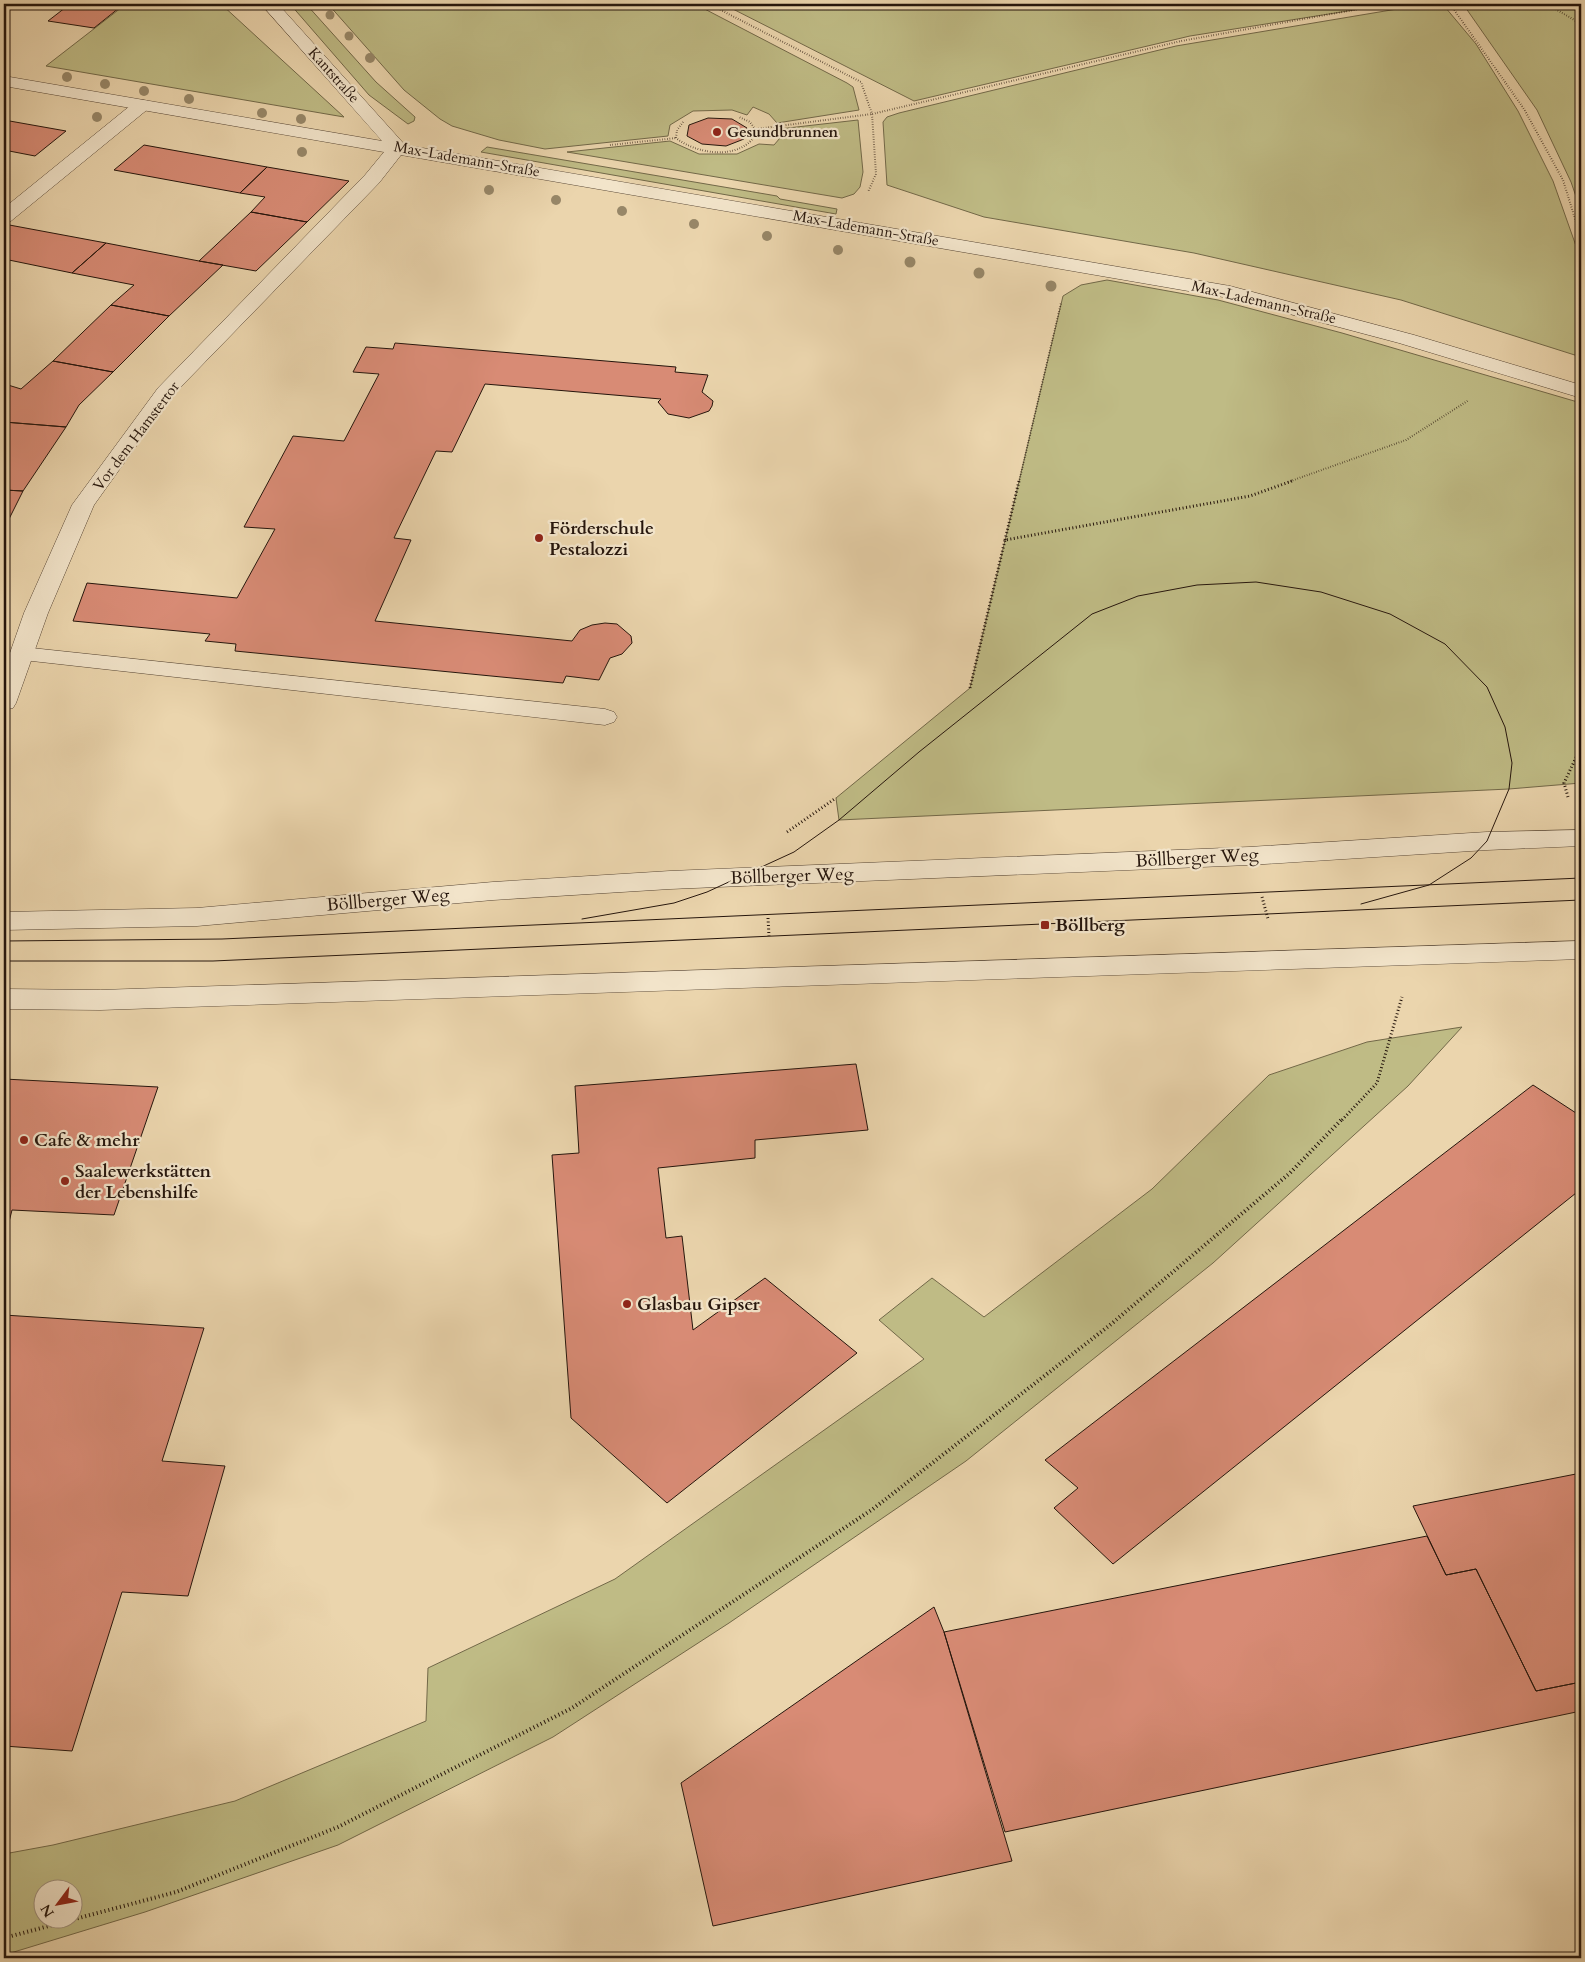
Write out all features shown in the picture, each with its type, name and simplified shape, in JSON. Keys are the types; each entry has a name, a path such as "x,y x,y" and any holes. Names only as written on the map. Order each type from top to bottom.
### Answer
{"street":[{"name":"Kantstraße","path":"269,4 398,147"},
{"name":"Max-Lademann-Straße","path":"4,81 398,147 1230,292 1344,321 1517,371 1581,392"},
{"path":"4,217 142,105"},
{"name":"Vor dem Hamstertor","path":"4,703 36,613 83,505 166,392 372,178 398,147"},
{"path":"22,654 605,717"},
{"name":"Böllberger Weg","path":"4,921 197,917 493,891 670,880 1249,856 1487,841 1581,838"},
{"path":"4,999 100,1000 1581,950"}],"path":[{"path":"709,4 861,82 872,114 876,174 853,226"},
{"path":"756,129 872,114 1181,41 1387,4"},
{"path":"1450,4 1524,109 1563,180 1581,238"},
{"path":"1547,4 1554,10 1581,24"},
{"path":"739,117 750,122 756,129"},
{"path":"683,122 676,130 676,138 680,142 689,147 714,152 745,146 753,140 756,129"},
{"path":"970,688 1062,296 1080,265"},
{"path":"1004,540 1250,496 1406,440 1517,371"},
{"path":"1564,784 1581,747"},
{"path":"1249,856 1279,959"},
{"path":"4,1938 176,1892 338,1827 572,1708 873,1509 1110,1325 1290,1173 1377,1083 1414,955"}],"shaded area":[{"path":"126,4 221,4 344,117 46,66"},
{"path":"290,4 306,4 376,82 415,117 414,121 408,124 369,95"},
{"path":"328,4 695,4 847,83 853,87 859,110 777,123 769,114 753,107 747,115 732,110 693,111 670,125 668,136 545,149 499,140 452,126 440,119 404,90"},
{"path":"723,4 1392,4 1190,36 914,101"},
{"path":"1427,4 1445,7 1476,44 1518,111 1553,181 1581,260 1581,357 1401,300 1194,253 984,217 887,185 883,122 887,117 1176,46"},
{"path":"1463,4 1581,4 1581,211 1571,182 1537,110"},
{"path":"858,120 863,172 860,187 854,194 842,198 567,152 670,141 699,154 737,154 759,144 774,145 780,138 779,129"},
{"path":"487,147 777,196 780,199 837,209 836,214 481,152"},
{"path":"1107,280 1218,300 1342,333 1581,403 1581,783 1509,789 839,820 836,798 970,688 1063,296 1081,285"},
{"path":"1462,1027 1408,1086 1213,1263 966,1461 729,1623 553,1737 338,1845 145,1912 4,1955 4,1854 53,1845 235,1801 426,1721 428,1668 615,1579 924,1359 879,1320 932,1278 984,1317 1152,1189 1269,1075 1367,1042"}],"building":[{"path":"70,4 124,4 94,28 48,21"},
{"name":"Gesundbrunnen","path":"708,118 732,119 747,128 744,139 726,146 702,144 687,136 689,125"},
{"path":"4,120 66,131 35,156 4,150"},
{"path":"144,145 267,167 240,193 114,170"},
{"path":"267,167 349,181 307,222 251,212 265,197 240,193"},
{"path":"251,212 307,222 256,271 199,261"},
{"path":"4,224 106,243 72,273 4,259"},
{"path":"106,243 223,265 169,316 111,305 134,285 72,273"},
{"path":"111,305 169,316 113,372 53,361"},
{"path":"395,343 676,367 675,372 708,375 702,392 713,401 712,406 709,411 689,418 668,414 658,402 661,399 485,384 452,452 436,451 394,538 411,540 375,621 572,641 580,630 592,625 617,624 631,636 632,643 622,654 610,658 599,680 566,676 563,683 235,651 236,644 205,641 210,634 73,621 87,583 237,598 275,529 244,527 293,436 344,441 379,374 353,372 366,347 393,349"},
{"path":"53,361 113,372 79,405 66,427 4,422 4,389 8,385 21,389"},
{"path":"4,422 66,427 23,491 4,490"},
{"path":"4,490 23,491 4,529"},
{"name":"Glasbau Gipser","path":"856,1064 868,1130 755,1140 755,1158 658,1168 666,1238 682,1236 693,1330 765,1278 857,1353 667,1503 571,1418 552,1155 579,1153 575,1086"},
{"name":"Saalewerkstätten der Lebenshilfe","path":"4,1079 158,1087 114,1215 12,1210 4,1242"},
{"path":"1533,1085 1576,1113 1581,1132 1581,1189 1113,1564 1054,1508 1078,1488 1045,1460"},
{"path":"4,1315 204,1328 162,1461 225,1466 188,1596 122,1592 72,1751 4,1746"},
{"path":"1581,1473 1581,1682 1536,1691 1476,1569 1446,1575 1413,1506"},
{"path":"1427,1536 1446,1575 1476,1569 1536,1691 1581,1682 1581,1711 1005,1832 944,1632"},
{"path":"934,1607 944,1632 1012,1861 713,1926 681,1783"}],"tram line":[{"path":"582,919 674,903 707,892 794,852 839,820 919,752 1092,614 1138,596 1197,585 1256,582 1321,592 1390,614 1445,644 1487,687 1505,727 1512,763 1509,789 1487,841 1471,858 1429,885"},
{"path":"1429,885 1581,878"},
{"path":"4,941 222,939 1429,885"},
{"path":"1361,904 1429,885"},
{"path":"4,961 213,961 1581,900"}],"place":[{"name":"Gesundbrunnen","path":"717,132"},
{"name":"Förderschule Pestalozzi","path":"539,538"},
{"name":"Böllberg","path":"1045,925"},
{"name":"Cafe & mehr","path":"24,1140"},
{"name":"Saalewerkstätten der Lebenshilfe","path":"65,1181"},
{"name":"Glasbau Gipser","path":"627,1304"}]}
